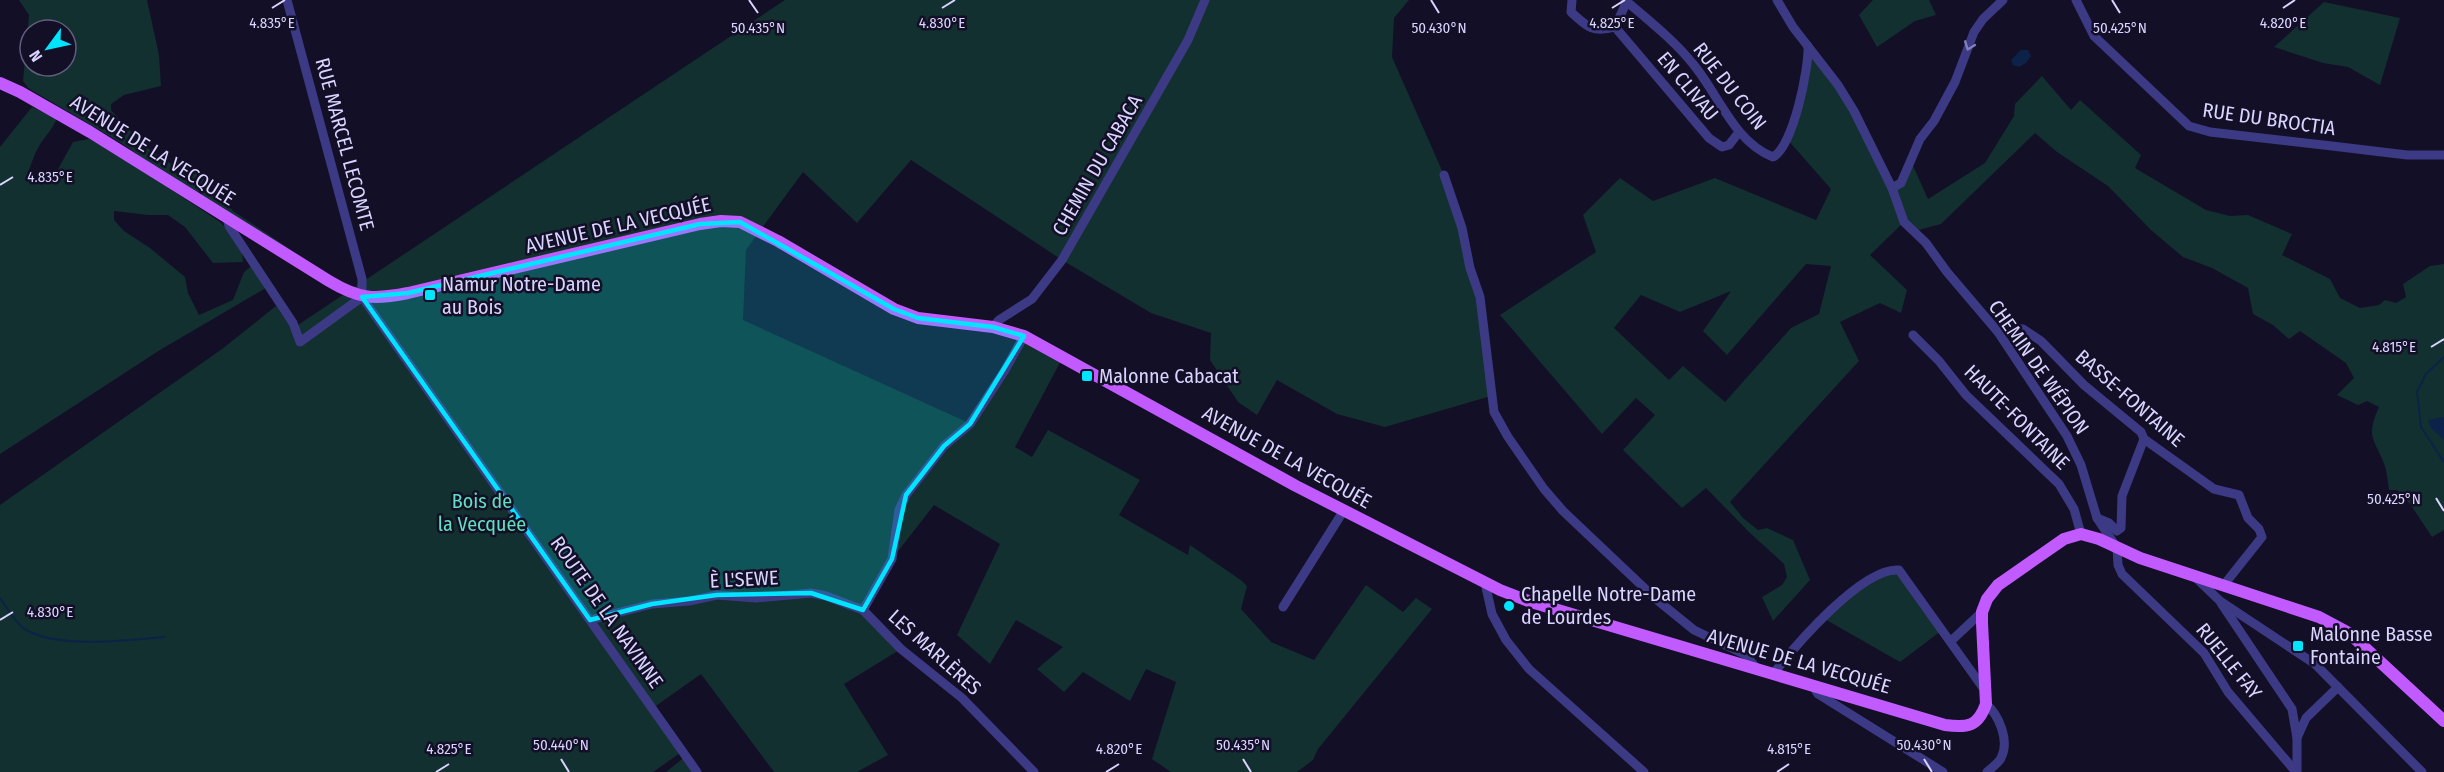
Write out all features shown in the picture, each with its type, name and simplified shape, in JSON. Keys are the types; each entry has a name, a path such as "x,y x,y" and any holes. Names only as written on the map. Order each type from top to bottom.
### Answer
{"main road":[{"name":"AVENUE DE LA VECQUÉE","path":"0,83 90,132 328,281 362,297 376,298 408,293 666,232 721,222 740,222 894,309 918,318 993,327 1024,336 1296,486 1485,583 1531,602 1945,725 1962,727 1974,723 1982,716 1986,698"},
{"path":"1986,698 1982,612 1987,599 2011,574 2064,539 2081,534 2140,558 2312,614 2349,633 2444,721"}],"street":[{"name":"RUE MARCEL LECOMTE","path":"287,0 362,279 362,297"},
{"name":"CHEMIN DU CABACA","path":"993,327 999,320 1032,299 1062,260 1160,92 1188,40 1205,0"},
{"path":"1572,0 1571,12 1585,26 1600,31 1615,27 1626,1"},
{"path":"1777,0 1793,27 1838,85 1854,111 1892,188 1901,183 1920,139 1934,121 1955,82 1974,32 1983,19 2003,0"},
{"name":"RUE DU BROCTIA","path":"2076,0 2094,36 2188,126 2210,132 2407,155 2444,155"},
{"name":"RUE DU COIN","path":"1626,1 1692,62 1739,132 1760,152 1773,157 1780,154 1802,95 1808,46"},
{"name":"EN CLIVAU","path":"1615,27 1709,138 1722,147 1729,145 1739,132"},
{"path":"1444,175 1462,228 1470,268 1480,297 1494,412 1508,437 1544,489 1563,511 1669,611 1694,630 1746,656 1757,669"},
{"name":"CHEMIN DE WÉPION","path":"1892,188 1904,222 1926,243 1951,277 1998,332 2069,440 2081,465 2097,518 2117,548"},
{"path":"227,218 229,226 293,323 300,342 362,297"},
{"name":"ROUTE DE LA NAVINNE","path":"362,297 697,772"},
{"name":"BASSE-FONTAINE","path":"1998,332 2007,328 2023,329 2041,341 2084,385 2141,432 2144,440 2214,489 2239,495 2248,518 2259,529 2262,537 2223,586"},
{"name":"HAUTE-FONTAINE","path":"1913,335 1939,361 1966,395 2059,484 2074,510 2081,534"},
{"name":"LES MARLÈRES","path":"1024,336 970,423 953,436 906,495 899,510 892,559 863,610 901,649 946,684 1034,772"},
{"path":"2097,518 2109,523 2117,531 2121,528 2122,496 2144,440"},
{"path":"1283,607 1344,510"},
{"name":"RUELLE FAY","path":"2117,548 2118,565 2126,580 2158,607 2204,653 2228,692 2296,772"},
{"path":"1773,674 1800,640 1837,604 1868,581 1890,569 1899,570 1951,641 1986,698 2003,734 2004,745 2001,758 1987,772"},
{"path":"2191,573 2220,601 2309,660 2422,772"},
{"path":"1485,583 1492,614 1506,640 1529,669 1644,772"},
{"name":"È L'SEWE","path":"590,620 652,604 682,602 717,595 756,598 811,593 863,610"},
{"path":"2220,601 2292,709 2297,738 2296,772"},
{"path":"1951,641 1982,612"},
{"path":"1813,686 1818,694 1943,772"},
{"path":"2297,738 2306,718 2338,687"}],"highlighted area":[{"path":"740,222 894,309 918,318 993,327 1024,336 970,424 944,446 906,495 892,559 863,610 811,593 717,595 652,604 590,620 362,297 408,293 700,224"}],"green space":[{"path":"19,0 147,0 159,55 161,86 124,95 111,104 111,110 143,145 171,164 198,171 233,211 293,251 181,186 123,144 28,88 23,78 78,78 78,18 29,18"},
{"name":"Bois de la Vecquée","path":"785,0 1409,0 1394,18 1392,57 1444,175 1480,297 1491,396 1385,427 1337,414 1277,380 1257,415 1238,402 1210,360 1211,333 1151,313 1062,260 911,160 857,223 803,172 746,250 743,320 969,423 1024,336 1063,357 1015,447 1032,457 1048,430 1140,480 1119,515 1188,555 1190,545 1242,581 1247,586 1241,609 1271,642 1314,660 1366,585 1403,612 1416,598 1432,609 1318,749 1313,760 1297,772 1171,772 1152,759 1176,682 1146,669 1130,701 1083,672 1064,692 1037,669 1063,647 1016,620 990,664 957,635 1000,544 934,505 892,559 863,610 901,649 844,684 888,755 857,772 774,772 701,674 653,708 683,751 653,772 0,772 0,505 222,349 276,306 292,329"},
{"path":"1873,0 1929,0 1936,15 1915,21 1877,47 1859,15"},
{"path":"2324,2 2400,18 2380,85 2348,67 2323,63 2274,47"},
{"path":"1808,46 1838,85 1892,188 1901,183 1910,159 1928,199 1985,163 2014,116 2015,104 2042,76 2071,110 2080,100 2141,155 2135,168 2206,210 2230,216 2248,215 2292,234 2282,255 2330,279 2340,298 2360,308 2379,305 2385,300 2396,303 2406,297 2403,284 2430,266 2444,264 2444,530 2432,537 2410,504 2397,490 2389,490 2385,466 2372,432 2379,407 2367,401 2358,405 2337,395 2354,378 2346,363 2300,331 2289,339 2273,325 2253,314 2248,288 2212,268 2183,257 2151,230 2108,186 2057,152 2035,133 1941,224 1915,231 1904,222 1870,255 1907,290 1901,313 1880,303 1840,322 1859,361 1730,502 1743,518 1758,530 1767,528 1793,540 1810,580 1773,621 1762,597 1782,585 1787,577 1784,564 1706,488 1682,508 1623,450 1655,415 1636,398 1602,434 1500,315 1596,252 1583,215 1620,178 1653,201 1715,178 1816,220 1831,189 1787,139","holes":["1806,264 1831,266 1819,314 1791,328 1725,402 1683,366 1669,380 1614,328 1641,295 1680,312 1731,291 1703,331 1727,355"]},
{"path":"32,107 57,118 34,156 28,173 32,179 42,184 52,180 73,142 89,139 113,151 220,222 233,235 241,250 243,262 213,263 185,227 168,215 114,211 114,220 124,231 150,248 185,277 188,293 199,315 233,300 244,272 254,264 271,285 160,350 0,454 0,147"},
{"path":"1899,570 1941,631 1900,662 1823,618 1868,581"},
{"path":"686,756 697,772 666,772"}],"water":[{"path":"2021,50 2028,50 2031,56 2019,67 2013,65 2011,60"},
{"path":"2444,417 2444,440 2431,428 2428,420"}],"waterway":[{"path":"2444,357 2426,374 2417,392 2421,427 2444,462"},
{"path":"0,598 22,628 40,636 57,640 94,642 164,637"}],"place":[{"name":"Namur Notre-Dame au Bois","path":"430,295"},
{"name":"Malonne Cabacat","path":"1087,376"},
{"name":"Chapelle Notre-Dame de Lourdes","path":"1509,606"},
{"name":"Malonne Basse Fontaine","path":"2298,646"}]}
